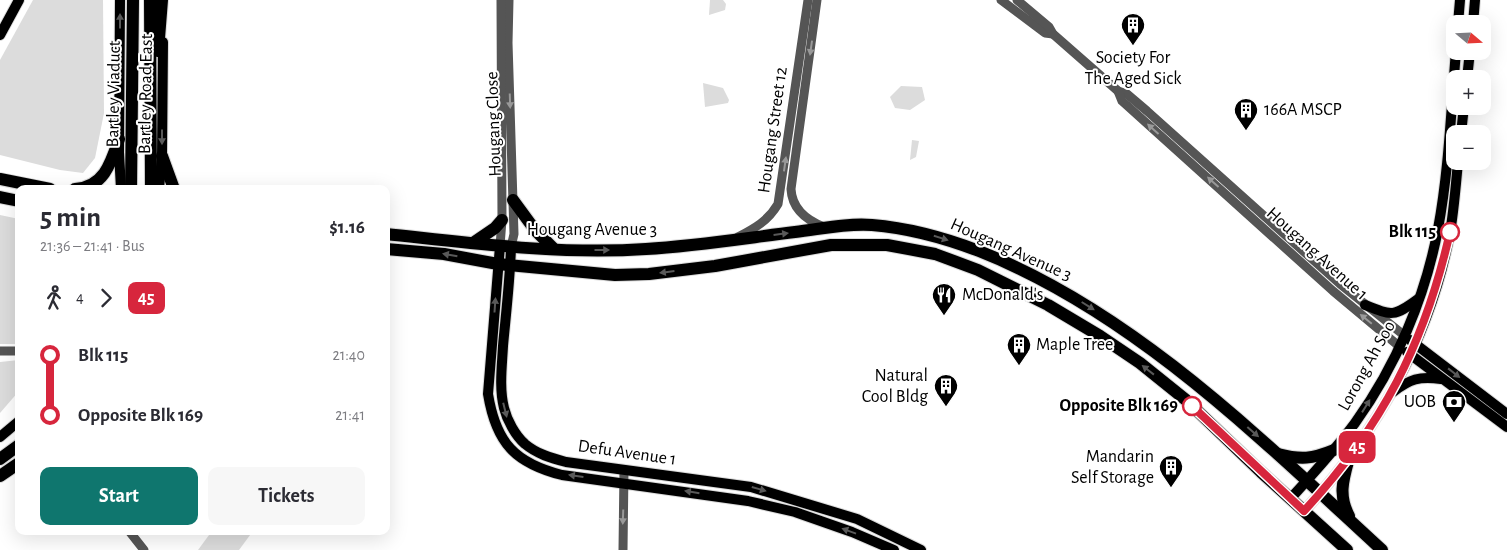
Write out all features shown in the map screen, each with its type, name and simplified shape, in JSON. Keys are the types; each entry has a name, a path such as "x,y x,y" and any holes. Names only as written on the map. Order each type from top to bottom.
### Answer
{"highway":[{"name":"Bartley Viaduct","path":"131,185 133,0"},
{"name":"Bartley Viaduct","path":"150,0 152,82 151,185"},
{"path":"152,82 158,52 164,0"},
{"path":"91,185 105,174 110,166 119,140"},
{"path":"162,156 173,185"},
{"path":"0,179 30,185"},
{"path":"0,197 15,201"},
{"path":"513,200 535,230 553,248"},
{"path":"473,243 495,228 502,220"},
{"name":"Hougang Avenue 3","path":"390,234 506,246 580,250 645,249 845,225 893,227 938,236 1043,279 1089,306 1142,344 1229,412 1382,550"},
{"name":"Hougang Avenue 3","path":"390,249 444,254 504,264 615,275 649,274 715,266 831,245 888,246 935,254 978,270 1048,305 1100,336 1140,364 1186,400 1347,550"},
{"path":"0,459 15,448"},
{"path":"1276,453 1292,458 1306,459 1316,458 1334,450"},
{"path":"1349,458 1344,474 1342,495 1344,506 1353,523"},
{"path":"0,476 15,465"}],"main road":[{"path":"0,35 19,0"},
{"name":"Bartley Road East","path":"120,0 119,140 121,185"},
{"name":"Bartley Road East","path":"159,185 162,156 164,0"},
{"path":"1459,15 1460,0"},
{"path":"1474,15 1475,0"},
{"name":"Lorong Ah Soo","path":"1291,498 1356,422 1405,336 1418,300 1438,230 1444,190 1455,60"},
{"name":"Lorong Ah Soo","path":"1304,511 1349,458 1392,393 1415,344 1441,270 1450,232 1457,170"},
{"name":"Defu Avenue 1","path":"506,246 488,394 497,428 513,453 541,469 562,475 748,501 795,512 852,532 894,550"},
{"name":"Defu Avenue 1","path":"504,264 501,373 503,406 508,422 523,442 533,450 546,457 566,462 751,487 857,520 921,550"},
{"path":"1365,305 1390,314 1398,313 1418,300"},
{"name":"Hougang Avenue 1","path":"1405,336 1507,414"},
{"name":"Hougang Avenue 1","path":"1400,347 1507,427"},
{"path":"1392,393 1419,377 1444,380"},
{"path":"0,436 15,424"},
{"path":"0,482 15,472"}],"street":[{"name":"Hougang Close","path":"501,0 502,220 506,246"},
{"name":"Hougang Close","path":"506,246 514,234 508,0"},
{"name":"Hougang Street 12","path":"731,240 759,226 772,215 778,204 808,0"},
{"name":"Hougang Street 12","path":"817,0 791,189 792,199 799,212 814,223 828,228"},
{"path":"1001,0 1017,12"},
{"name":"Hougang Avenue 1","path":"1053,34 1045,33 1017,12 1020,1 1049,27 1053,34 1118,90 1127,94 1340,284 1405,336"},
{"name":"Hougang Avenue 1","path":"1118,90 1122,101 1333,291 1400,347"},
{"path":"0,351 15,351"},
{"path":"623,550 624,470"},
{"path":"131,535 144,550"}],"shaded area":[{"path":"33,0 103,0 104,113 95,158 83,173 60,170 0,155 0,60"},
{"path":"710,0 723,0 726,4 725,10 709,15"},
{"path":"703,83 723,88 729,100 728,103 705,107"},
{"path":"901,86 922,87 925,100 910,110 895,108 890,97"},
{"path":"912,140 919,141 916,157 910,160"},
{"path":"0,215 15,218 15,344 0,344"},
{"path":"15,360 15,396 0,413 0,362"},
{"path":"209,535 250,535 239,550 198,550"}],"bus line":[{"name":"45","path":"1192,406 1304,511 1349,458 1392,393 1420,334 1441,270 1450,232"}],"place":[{"name":"Society For The Aged Sick","path":"1133,46"},
{"name":"166A MSCP","path":"1246,131"},
{"name":"Blk 115","path":"1450,232"},
{"name":"McDonald's","path":"944,316"},
{"name":"Maple Tree","path":"1019,366"},
{"name":"Opposite Blk 169","path":"1192,406"},
{"name":"Natural Cool Bldg","path":"946,407"},
{"name":"UOB","path":"1454,423"},
{"name":"Mandarin Self Storage","path":"1171,488"}]}
